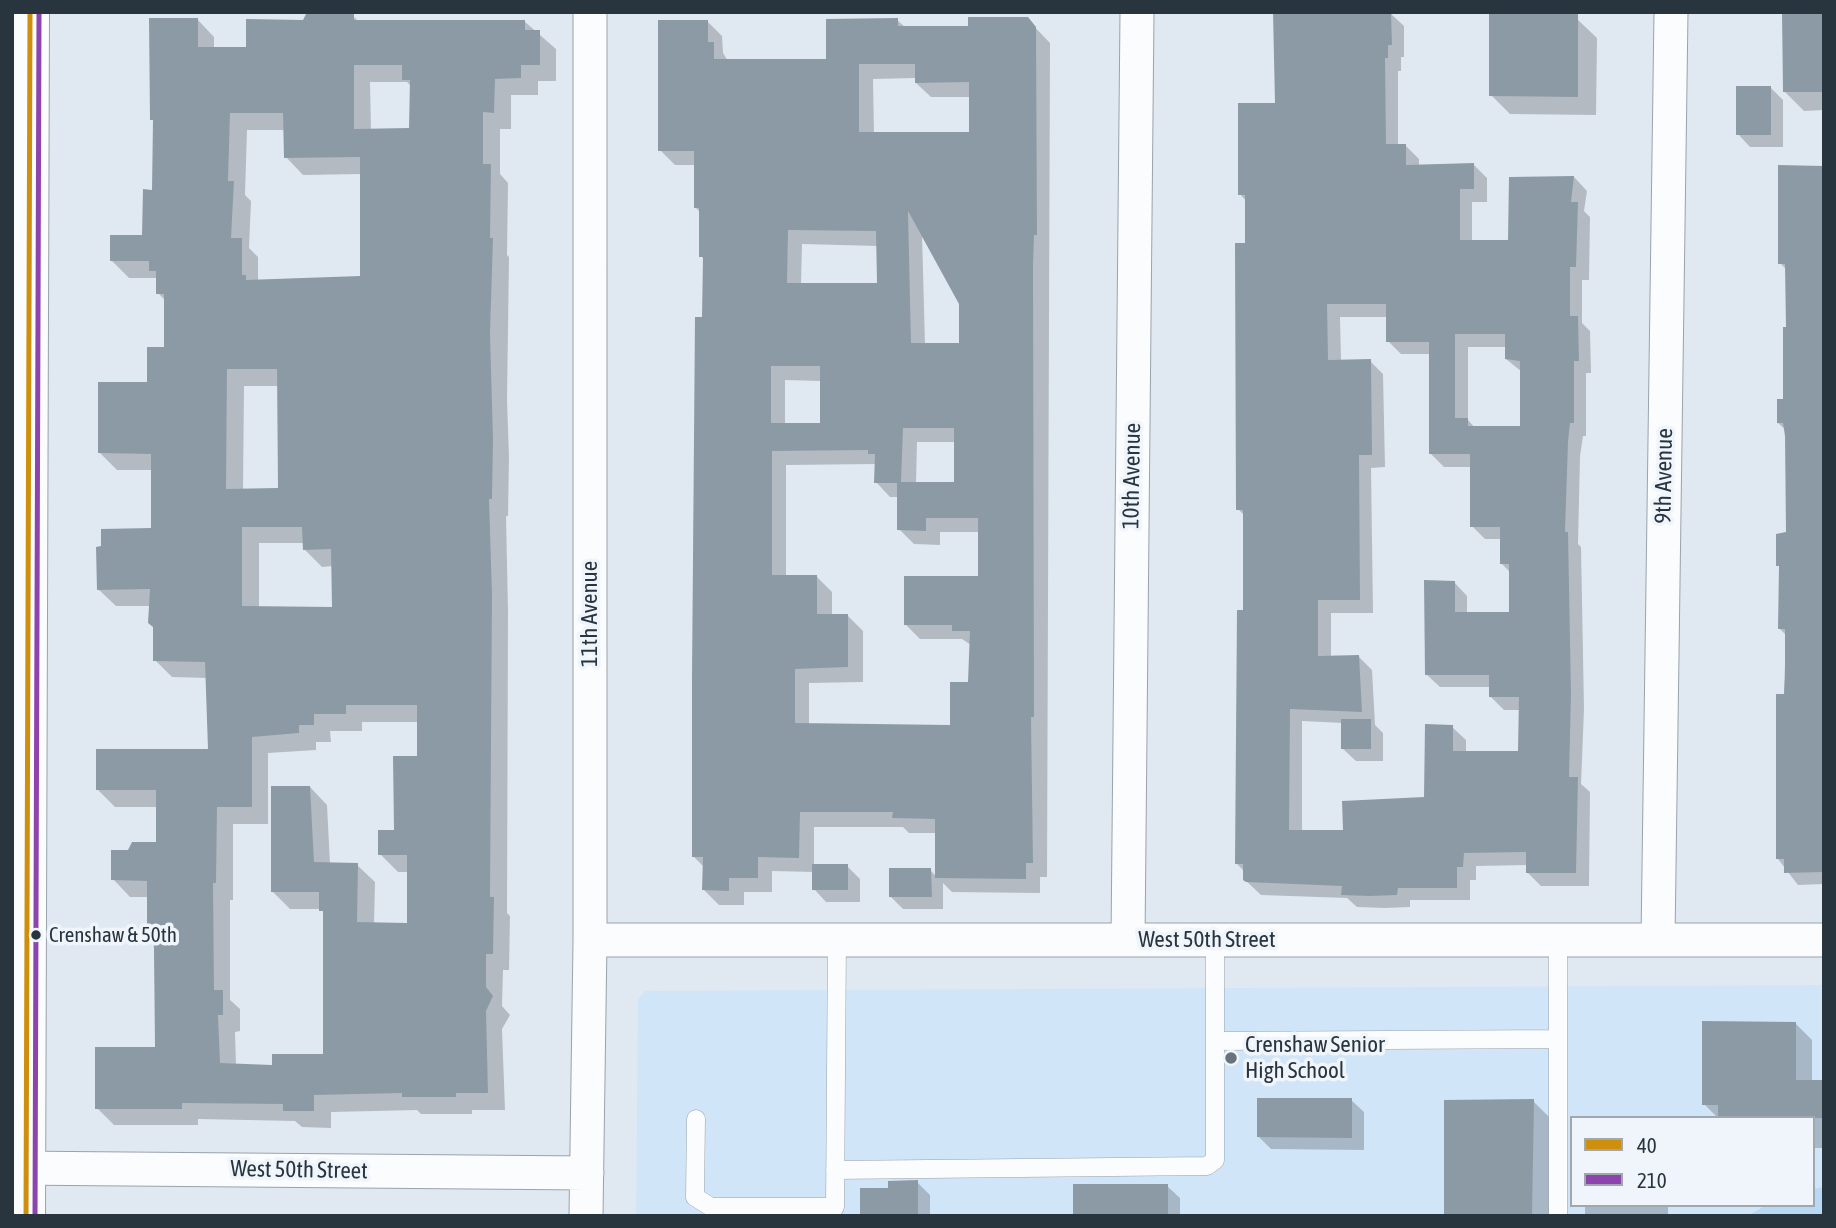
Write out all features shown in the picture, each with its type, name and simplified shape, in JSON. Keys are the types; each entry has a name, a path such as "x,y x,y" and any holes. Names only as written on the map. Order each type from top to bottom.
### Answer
{"main road":[{"path":"26,1216 19,1168 30,12"}],"street":[{"name":"11th Avenue","path":"586,1216 590,940 590,12"},
{"name":"10th Avenue","path":"1128,940 1137,12"},
{"name":"9th Avenue","path":"1658,940 1671,12"},
{"name":"West 50th Street","path":"590,940 1824,940"},
{"name":"West 50th Street","path":"19,1168 587,1173"}],"lane":[{"path":"696,1119 695,1197 711,1207 835,1207 837,940"},
{"path":"835,1170 1207,1166 1215,1160 1215,940"},
{"path":"1558,940 1558,1216"},
{"path":"1215,1041 1558,1039"}],"shaded area":[{"name":"Crenshaw Senior High School","path":"1824,985 1824,1216 636,1216 638,999 645,991"},
{"path":"1824,1187 1824,1216 1748,1216 1763,1207 1815,1207 1815,1189"}],"building":[{"path":"1273,12 1391,12 1392,45 1388,45 1388,58 1385,58 1386,144 1406,144 1406,165 1474,163 1474,189 1460,189 1460,240 1508,240 1509,177 1574,176 1571,202 1578,202 1576,267 1570,267 1570,316 1578,316 1579,361 1574,361 1574,423 1570,423 1568,442 1565,532 1568,532 1571,694 1569,777 1578,777 1576,873 1526,873 1526,852 1464,853 1463,867 1457,867 1457,888 1398,888 1397,895 1370,896 1341,895 1342,886 1246,882 1243,880 1243,864 1235,864 1237,610 1243,610 1243,510 1236,510 1235,243 1245,243 1245,195 1238,195 1238,103 1275,103","holes":["1327,304 1386,304 1386,342 1429,342 1429,454 1470,454 1470,527 1500,527 1500,564 1509,564 1509,612 1455,612 1455,581 1424,580 1425,675 1489,675 1489,697 1519,697 1518,751 1453,751 1453,725 1425,724 1424,797 1342,801 1343,830 1289,830 1290,709 1362,712 1359,655 1318,656 1318,600 1360,600 1359,455 1372,455 1371,359 1328,360","1455,334 1505,334 1505,359 1520,361 1520,426 1468,426 1468,418 1455,418"]},
{"path":"1489,12 1578,12 1578,97 1489,96"},
{"path":"1782,12 1824,12 1824,92 1783,92"},
{"path":"306,14 354,14 354,20 525,20 525,30 540,30 540,65 521,65 521,78 495,79 494,113 483,112 483,164 491,164 490,238 493,238 490,334 493,439 492,499 489,499 492,594 490,897 494,897 493,954 486,954 486,987 493,996 486,1011 488,1093 456,1093 456,1097 402,1097 402,1093 314,1095 314,1111 283,1111 283,1104 182,1103 182,1109 95,1109 95,1047 155,1047 154,948 152,928 147,928 147,881 111,880 111,850 128,850 132,842 156,842 156,790 96,790 96,749 208,749 205,662 153,661 153,627 148,623 150,589 97,590 96,547 101,546 101,529 151,528 151,454 98,453 98,382 147,382 147,347 164,347 164,294 156,294 156,271 149,271 149,261 110,261 110,235 142,235 143,189 152,190 153,120 150,120 149,18 198,18 198,47 246,47 246,19 303,20","holes":["354,65 402,65 402,80 410,80 409,128 354,129","230,113 283,113 284,158 360,157 360,276 246,280 246,275 242,275 242,238 231,238 234,181 228,181","227,369 277,369 278,488 226,489","242,527 302,527 303,550 331,549 332,607 242,606","346,705 417,705 417,756 393,756 394,830 378,830 378,855 407,855 407,923 357,922 358,863 314,862 310,786 271,786 271,892 319,892 319,911 323,911 323,1054 272,1054 272,1065 220,1063 218,1015 223,1015 223,990 214,990 213,883 216,883 217,807 252,807 252,737 299,733 299,725 314,725 314,714 346,714"]},
{"path":"968,17 1028,17 1036,27 1037,235 1034,235 1033,265 1034,717 1031,717 1033,863 1026,863 1026,879 935,878 935,819 892,818 893,812 800,812 799,858 758,857 758,878 729,878 729,891 702,890 703,857 692,857 692,676 695,317 702,317 703,257 699,257 699,208 694,208 694,151 658,151 658,20 708,20 708,42 714,42 714,59 826,59 826,19 898,18 898,26 968,26","holes":["859,64 915,64 915,83 969,82 969,132 859,132","908,211 959,304 959,343 911,343","788,230 876,231 877,283 787,283","771,366 820,366 820,423 771,423","903,428 954,428 954,482 901,482","868,450 868,454 875,454 874,483 897,483 897,530 926,531 926,518 978,518 978,576 904,576 904,625 952,625 952,631 970,631 968,682 950,682 950,725 795,723 795,669 848,667 848,614 817,614 817,575 772,575 772,451"]},
{"path":"1736,86 1771,86 1771,135 1736,135"},
{"path":"1778,165 1824,166 1824,872 1784,873 1784,859 1776,859 1776,694 1784,694 1785,629 1778,629 1779,566 1776,566 1776,534 1786,532 1785,436 1783,423 1777,423 1777,399 1783,399 1783,327 1786,327 1785,264 1778,264"},
{"path":"1341,719 1371,719 1371,749 1341,749"},
{"path":"812,864 848,864 848,890 812,890"},
{"path":"889,868 931,868 932,897 889,897"},
{"path":"1702,1021 1796,1022 1796,1080 1824,1080 1824,1118 1718,1116 1718,1105 1702,1105"},
{"path":"1257,1098 1352,1098 1352,1138 1257,1137"},
{"path":"1534,1099 1532,1216 1444,1216 1444,1100"},
{"path":"918,1180 918,1216 860,1216 860,1188 888,1188 888,1181"},
{"path":"1073,1184 1168,1184 1168,1216 1073,1216"}],"transit line":[{"name":"40","path":"26,1216 30,12"},
{"name":"210","path":"35,1216 39,12"}],"place":[{"name":"Crenshaw & 50th","path":"36,935"},
{"name":"Crenshaw Senior High School","path":"1231,1058"}]}
